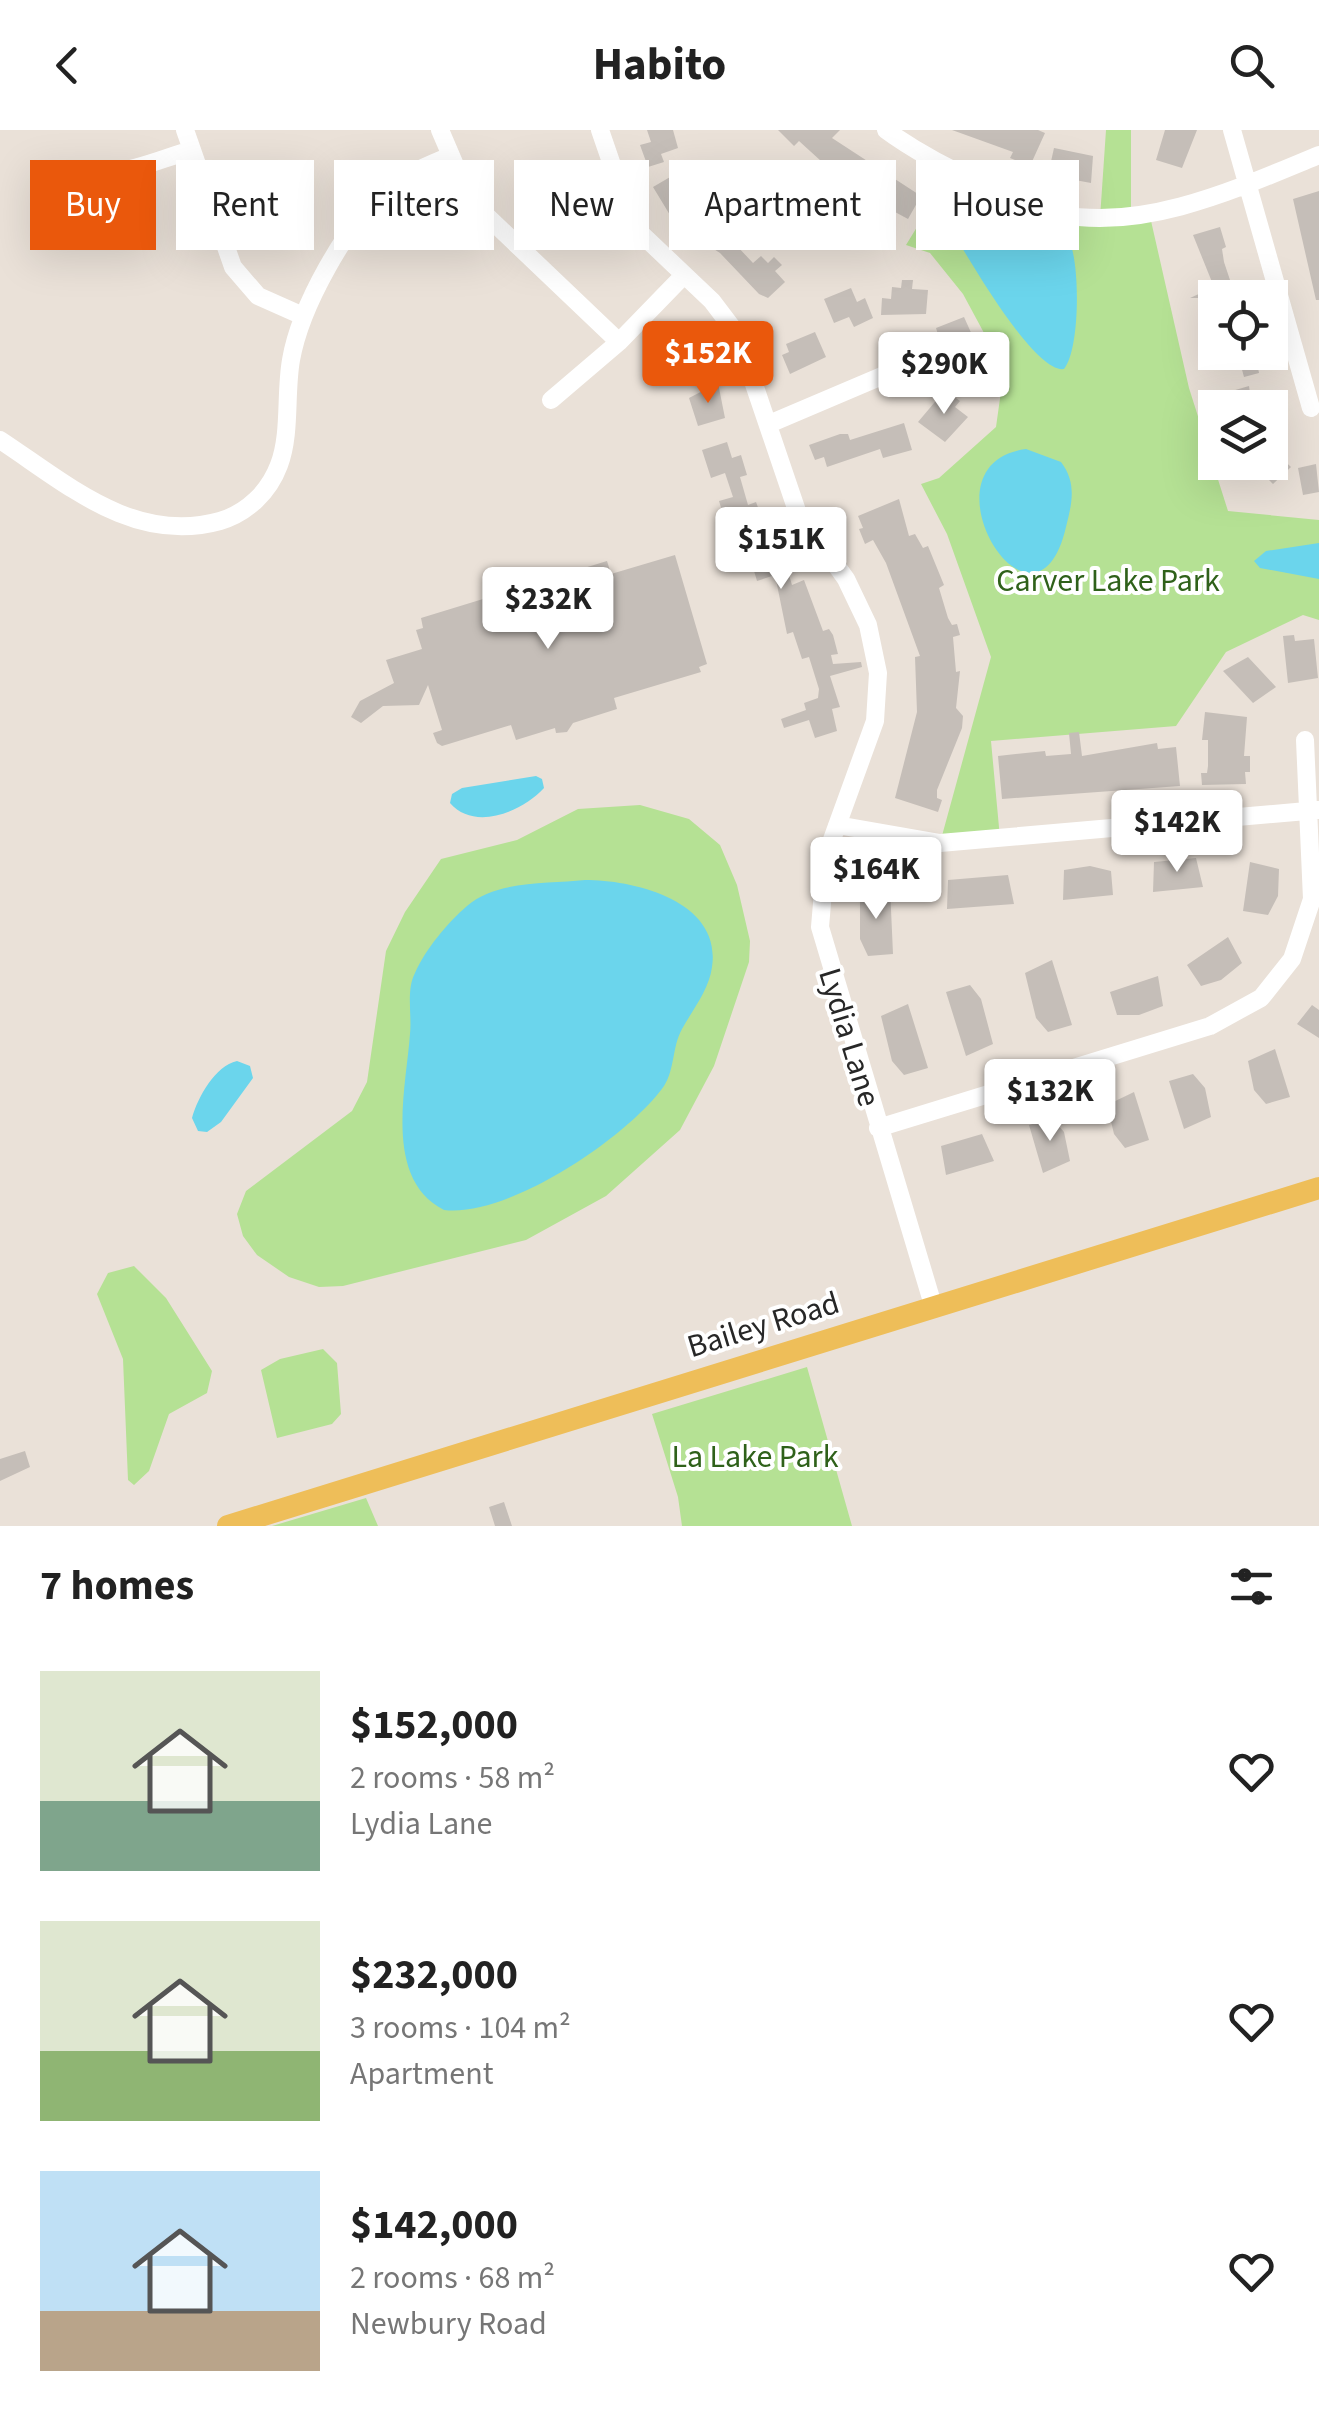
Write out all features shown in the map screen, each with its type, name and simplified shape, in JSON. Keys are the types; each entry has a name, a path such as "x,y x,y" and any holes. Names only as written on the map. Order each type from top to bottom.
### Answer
{"main road":[{"name":"Bailey Road","path":"228,1526 1319,1188"}],"street":[{"path":"185,130 220,241 241,280 258,296 303,316"},
{"path":"440,130 448,157 470,200 620,342"},
{"name":"Lydia Lane","path":"600,130 630,222 712,301 737,334 796,510 850,586 868,625 878,687 872,734 836,825 821,883 820,927 934,1306"},
{"path":"886,130 952,170 1030,205 1067,215 1131,215 1247,184 1319,155"},
{"path":"1232,130 1311,408"},
{"path":"156,161 192,150"},
{"path":"0,440 126,518 178,528 229,518 266,490 280,462 292,354 303,316 371,205 402,179 448,157"},
{"path":"550,400 620,342 684,275"},
{"path":"768,424 889,373"},
{"path":"878,1128 1210,1026 1261,998 1292,960 1307,926 1314,881 1314,810 1305,740"},
{"path":"836,825 940,843 1314,810"}],"green space":[{"name":"Carver Lake Park","path":"1106,130 1131,130 1131,215 1149,212 1198,416 1198,480 1218,480 1228,511 1319,520 1319,620 1303,615 1226,652 1176,726 991,741 1000,838 940,843 991,657 947,534 921,484 939,478 996,427 1004,370 963,294 930,253 921,250 1079,250 1079,214 1100,218"},
{"name":"Carver Lake Park","path":"916,229 916,248 906,245"},
{"path":"640,805 689,819 720,845 737,885 750,941 749,962 714,1066 680,1130 606,1196 526,1240 343,1286 319,1287 289,1277 257,1255 243,1236 237,1214 246,1191 352,1111 367,1082 386,951 405,912 441,859 517,840 578,809"},
{"path":"134,1266 166,1298 212,1371 207,1393 169,1414 149,1471 134,1485 128,1480 123,1359 97,1294 108,1273"},
{"path":"323,1349 337,1363 341,1414 332,1424 277,1438 261,1370 280,1359"},
{"name":"La Lake Park","path":"807,1367 852,1526 682,1526 678,1497 652,1414"},
{"path":"366,1498 378,1526 272,1526"}],"water":[{"path":"964,250 1072,250 1077,308 1073,345 1064,369 1051,365 1035,352"},
{"path":"1026,449 1061,462 1072,493 1066,527 1051,562 1031,573 1010,565 992,543 981,515 981,486 994,462"},
{"path":"1319,543 1319,579 1260,568 1254,561 1266,551"},
{"path":"536,776 542,779 544,788 524,804 498,815 472,816 450,803 452,794 462,788"},
{"path":"585,880 627,884 671,899 689,910 703,926 711,944 710,975 679,1036 668,1079 623,1128 564,1170 500,1201 470,1209 444,1210 425,1196 412,1177 405,1155 403,1106 412,980 445,928 479,898 508,887"},
{"path":"237,1061 250,1066 253,1078 221,1122 207,1132 198,1131 192,1118 203,1092 222,1069"}],"building":[{"path":"647,130 673,130 678,148 661,154 664,162 649,167 640,145 651,142"},
{"path":"778,130 840,130 832,138 866,160 820,160 799,141 794,146"},
{"path":"952,130 1045,133 1033,160 1010,158 1013,152"},
{"path":"1165,130 1197,130 1182,168 1156,160"},
{"path":"1054,148 1093,156 1091,183 1079,181 1079,160 1051,160"},
{"path":"669,178 669,213 653,187"},
{"path":"896,180 916,193 916,205 908,219 896,213"},
{"path":"1319,191 1319,300 1316,300 1293,199"},
{"path":"1220,227 1230,280 1211,280 1193,235"},
{"path":"715,250 741,250 753,263 761,256 768,263 774,257 782,265 775,271 785,282 768,298 759,294"},
{"path":"902,280 913,280 912,289 928,290 926,314 881,315 882,298 891,299 892,287 901,288"},
{"path":"851,288 857,302 865,298 873,318 854,327 849,317 834,323 824,299"},
{"path":"964,317 982,357 949,370 936,328"},
{"path":"691,330 708,360 685,376 668,352"},
{"path":"815,332 826,357 790,374 782,355 789,352 786,344"},
{"path":"1242,370 1258,370 1259,373 1244,377"},
{"path":"718,383 725,418 698,426 689,398"},
{"path":"945,390 960,401 955,407 968,417 945,442 918,422"},
{"path":"904,423 912,450 883,458 880,449 827,467 824,457 815,460 809,445 840,434 848,434 850,440"},
{"path":"727,442 732,458 741,455 747,475 740,477 748,505 756,502 776,557 783,555 792,585 804,580 823,631 829,629 833,635 838,654 831,655 833,664 861,662 862,667 830,676 840,707 832,709 837,731 815,738 809,720 784,728 781,719 806,710 804,703 818,698 819,689 809,657 802,659 793,632 787,634 776,580 772,576 757,581 749,554 740,557 728,530 719,501 733,497 725,473 711,478 702,450"},
{"path":"1316,464 1319,492 1303,495 1298,468"},
{"path":"899,499 909,536 915,534 923,548 928,546 944,585 939,588 948,618 952,625 957,624 960,635 953,637 956,672 960,671 956,708 963,716 962,728 937,790 937,798 942,800 938,812 895,798 917,712 915,657 920,656 886,563 873,540 865,544 859,529 863,528 858,516"},
{"path":"675,555 707,664 699,667 701,672 614,698 617,709 573,723 567,732 556,733 555,728 516,740 511,725 442,746 437,743 433,733 442,730 428,685 419,705 383,706 361,723 351,717 360,701 394,683 386,660 422,649 416,630 423,628 421,618 607,561 611,574"},
{"path":"1294,635 1295,641 1314,639 1318,678 1288,683 1283,636"},
{"path":"1248,657 1276,687 1253,703 1223,671"},
{"path":"1205,712 1247,717 1244,756 1250,756 1250,772 1245,772 1246,784 1202,785 1201,773 1207,773 1208,766 1208,740 1202,740"},
{"path":"1079,732 1082,756 1157,743 1158,749 1176,747 1180,786 1002,799 998,756 1045,751 1046,756 1071,754 1069,733"},
{"path":"1196,858 1203,887 1153,892 1154,862"},
{"path":"1250,862 1279,869 1278,896 1268,915 1243,911"},
{"path":"1090,866 1111,871 1113,895 1063,900 1064,870"},
{"path":"1008,875 1014,904 947,909 948,880"},
{"path":"890,887 893,954 868,956 860,939 860,896 865,897 865,889"},
{"path":"1228,937 1242,963 1221,980 1201,986 1187,965"},
{"path":"1052,960 1072,1025 1048,1032 1036,1018 1025,973"},
{"path":"1158,976 1163,1006 1139,1015 1117,1015 1110,992"},
{"path":"970,985 981,999 993,1044 966,1056 946,992"},
{"path":"908,1004 928,1068 904,1075 892,1061 881,1016"},
{"path":"1312,1005 1319,1010 1319,1038 1297,1024"},
{"path":"1275,1049 1290,1097 1266,1104 1254,1090 1248,1061"},
{"path":"1193,1074 1205,1088 1211,1117 1184,1129 1169,1081"},
{"path":"1134,1092 1149,1140 1125,1148 1114,1134 1107,1105"},
{"path":"1052,1118 1064,1132 1070,1161 1043,1173 1029,1125"},
{"path":"982,1134 994,1161 946,1175 941,1146"},
{"path":"25,1451 30,1467 0,1481 0,1459"},
{"path":"504,1502 512,1526 495,1526 489,1507"}]}
